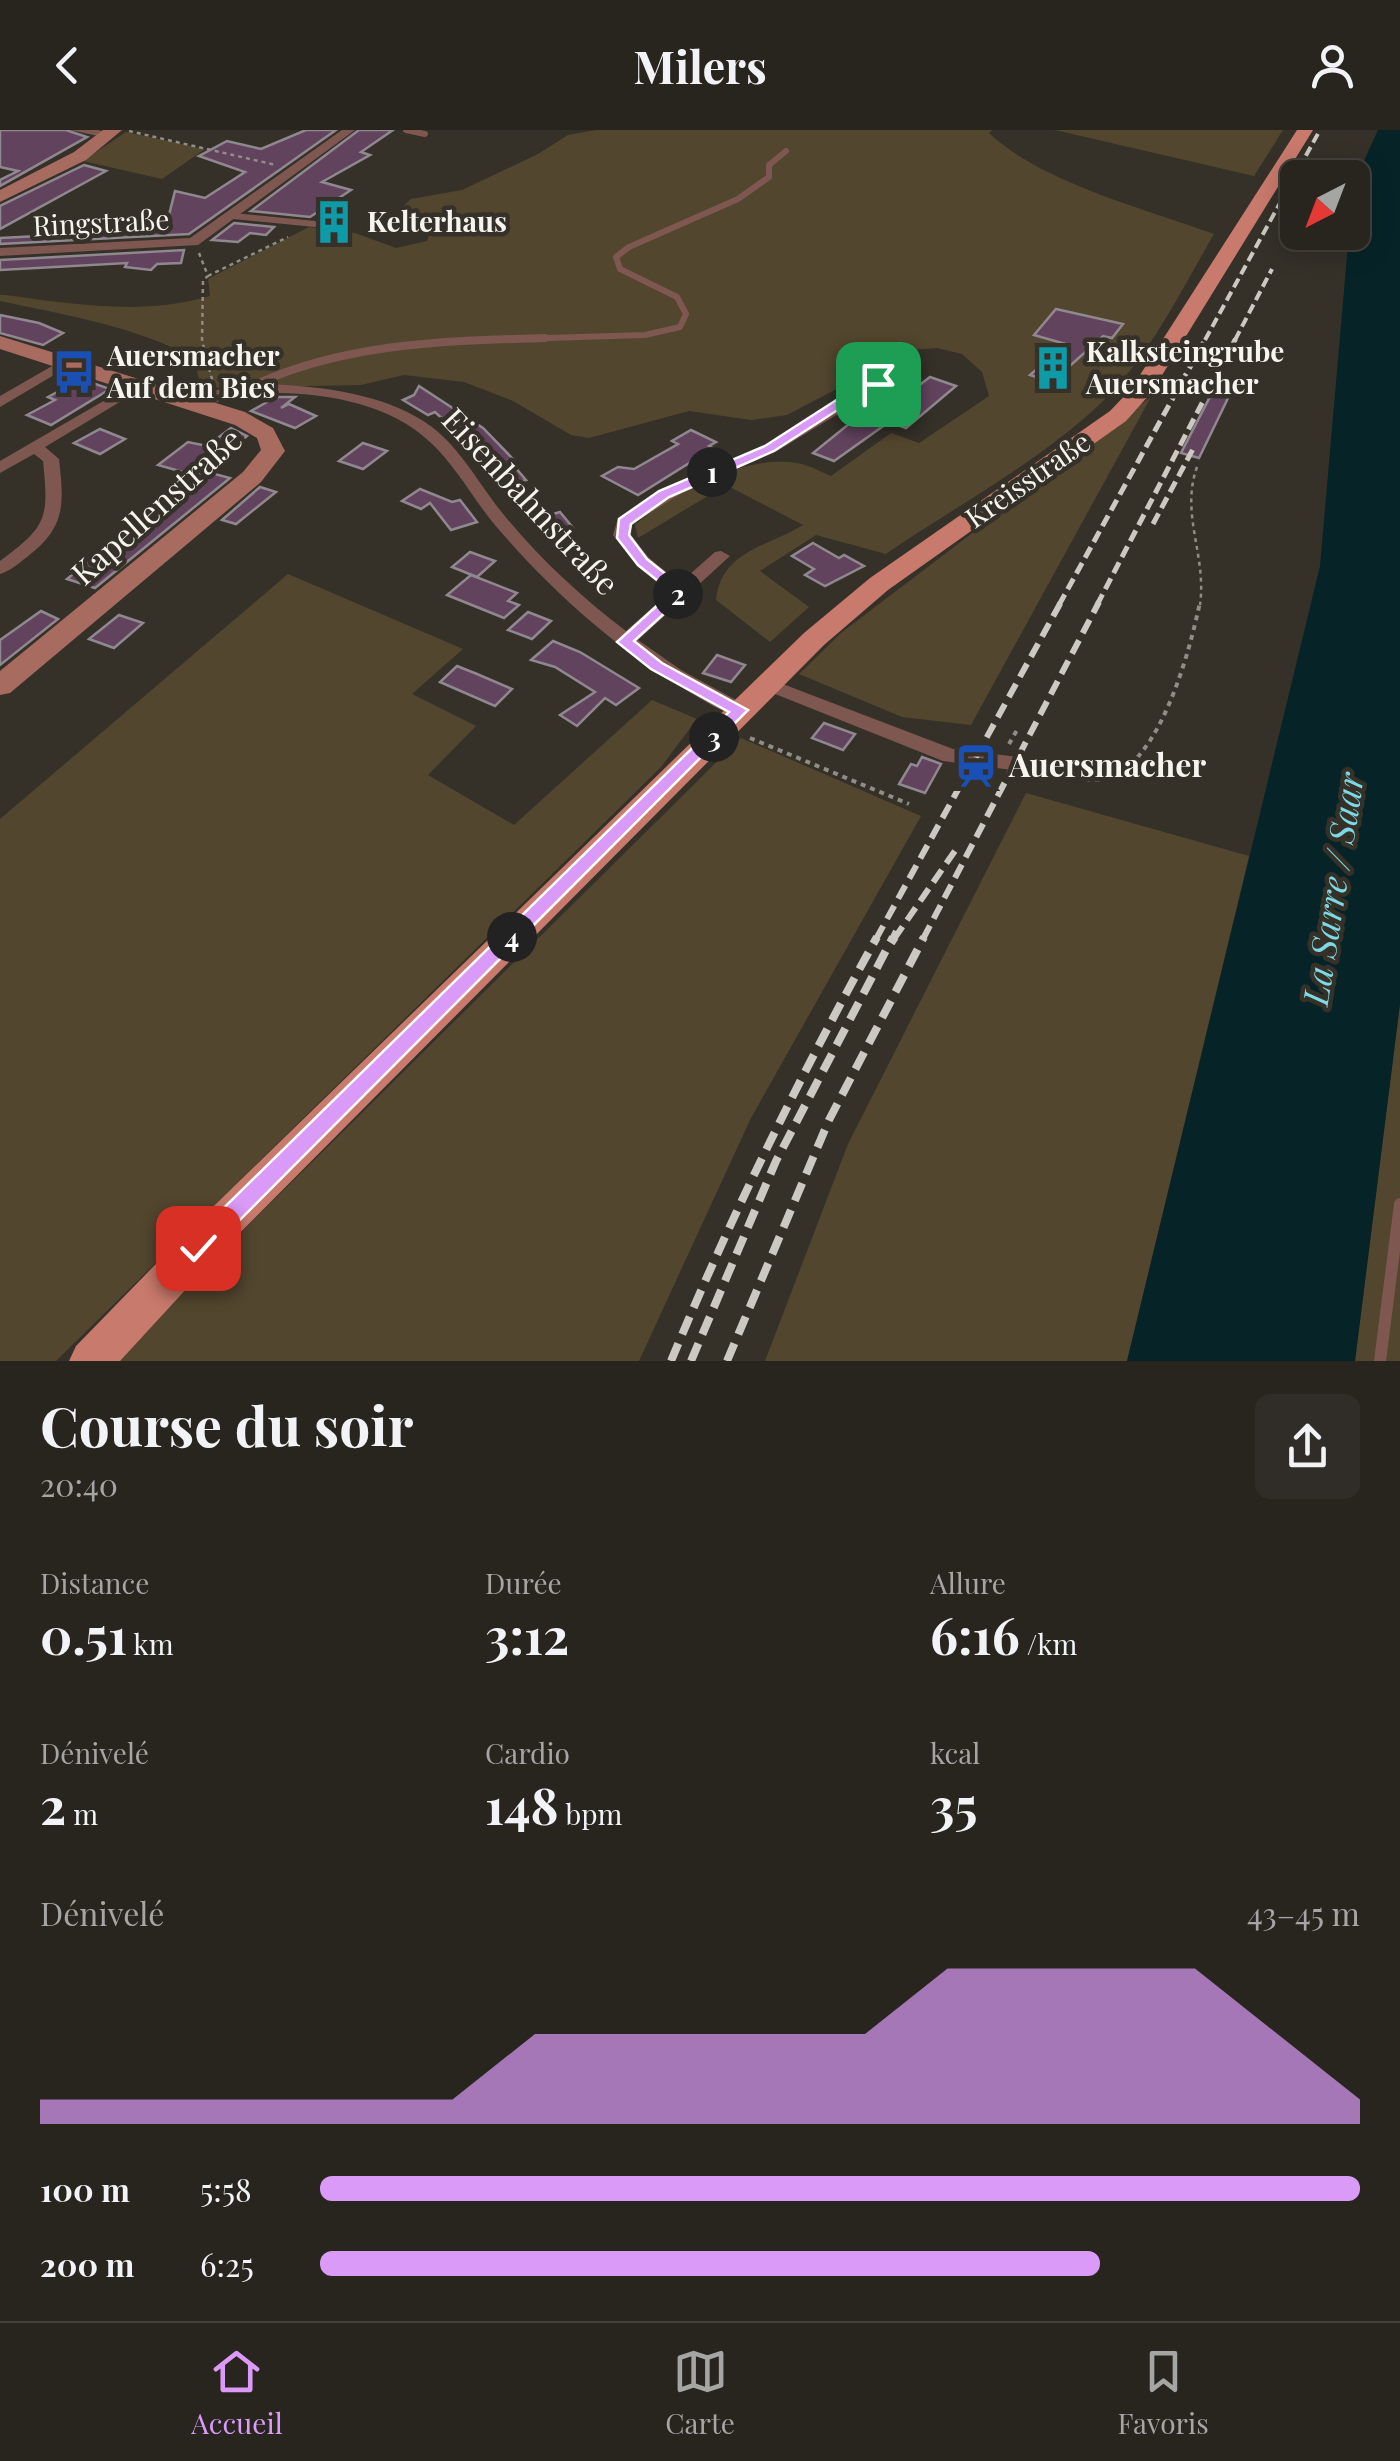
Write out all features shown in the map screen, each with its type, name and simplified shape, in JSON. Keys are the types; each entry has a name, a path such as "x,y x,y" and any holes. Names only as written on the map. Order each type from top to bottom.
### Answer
{"main road":[{"name":"Kreisstraße","path":"92,1361 198,1248 745,724 767,684 879,584 1118,416 1140,393 1305,130"}],"street":[{"path":"76,130 115,132"},
{"name":"Ringstraße","path":"0,252 193,242 349,130"},
{"path":"0,197 80,156 115,132"},
{"name":"Kapellenstraße","path":"0,342 138,385 208,394 262,429 272,444 270,459 0,686"},
{"path":"0,402 66,362"},
{"path":"681,592 642,562 622,535 624,522 664,494 770,449 846,399 878,384"},
{"path":"0,468 138,385"},
{"name":"Eisenbahnstraße","path":"208,394 244,391 339,396 399,415 423,428 439,442 506,528 625,642 745,724"},
{"path":"0,569 38,540 54,520 51,459 35,447"},
{"path":"625,642 721,556"},
{"path":"767,684 950,756 1026,765"}],"lane":[{"path":"406,130 425,134"},
{"path":"244,391 296,366 362,351 645,335 680,327 686,314 677,297 620,269 616,257 629,246 750,192 769,177 774,159 786,151"},
{"path":"233,216 315,224"},
{"path":"1380,1361 1400,1204"}],"path":[{"path":"115,132 297,170"},
{"path":"208,394 213,384 202,342 203,280 315,224"},
{"path":"193,242 208,276"},
{"path":"1026,765 1078,780 1112,777 1142,756 1188,648 1203,586 1203,560 1188,500 1196,467"},
{"path":"745,724 909,804"}],"shaded area":[{"path":"596,130 992,130 989,133 1012,151 1066,181 1214,234 1133,367 1099,405 1049,446 886,554 816,535 760,571 809,607 770,642 716,600 720,584 727,571 748,552 803,525 726,485 638,538 635,525 669,499 736,469 781,462 805,465 831,476 891,433 919,443 989,396 982,372 962,354 937,348 911,350 787,415 751,420 689,411 589,438 571,435 513,401 464,382 404,375 361,385 201,388 194,358 171,347 99,323 0,301 0,295 5,295 134,307 185,302 210,296 208,279 309,227 355,233 396,248 427,241 429,235 405,224 398,211 411,199 462,190 538,154 568,135"},
{"path":"1055,130 1283,130 1254,176"},
{"path":"126,132 205,149 162,179 83,161"},
{"path":"1151,397 971,725 902,717 799,674 841,633"},
{"path":"288,574 463,649 412,694 476,726 428,775 514,825 652,700 697,719 661,767 56,1361 0,1361 0,819"},
{"path":"741,738 921,816 751,1118 639,1361 117,1361 214,1259"},
{"path":"1026,793 1249,856 1127,1361 765,1361 848,1144"},
{"path":"1400,1004 1400,1361 1355,1361"}],"water":[{"name":"La Sarre / Saar","path":"1378,130 1400,130 1400,1004 1355,1361 1127,1361 1320,566 1348,250 1370,250 1370,160 1364,160"}],"building":[{"path":"0,130 66,130 87,137 0,186 0,180 18,171 0,167"},
{"path":"306,130 336,130 189,234 0,244 0,238 156,230 167,223 175,191 205,198 245,172 199,156 227,141 261,149"},
{"path":"359,130 393,130 361,152 370,155 322,182 351,190 310,217 251,211"},
{"path":"84,165 106,171 0,229 0,206"},
{"path":"234,223 274,227 266,235 250,233 238,242 212,240"},
{"path":"184,250 181,263 157,264 151,270 125,267 127,263 0,270 0,260"},
{"path":"1056,309 1123,324 1112,338 1103,336 1052,382 1030,375 1066,344 1034,335"},
{"path":"0,315 39,323 63,333 43,345 0,333"},
{"path":"930,377 956,386 906,428 889,422 834,461 813,453 865,411 879,416"},
{"path":"81,379 110,389 51,425 27,415 55,400 48,397"},
{"path":"419,386 483,428 513,459 509,460 526,480 502,487 488,471 494,469 435,412 428,415 403,400 414,395"},
{"path":"1214,389 1231,392 1199,458 1181,453"},
{"path":"276,397 295,397 281,408 289,404 316,416 295,428 251,411"},
{"path":"231,428 247,436 197,476 158,465 188,442 207,446"},
{"path":"100,429 125,439 100,454 74,443"},
{"path":"691,430 716,442 709,446 713,448 638,495 602,476 618,467 634,469 678,444 672,441"},
{"path":"363,443 387,451 363,469 339,461"},
{"path":"211,473 230,478 95,588 67,579 95,556 104,559"},
{"path":"260,487 276,492 236,524 222,520"},
{"path":"420,489 452,502 460,500 477,522 451,530 430,503 421,509 402,501"},
{"path":"560,512 574,529 547,537 533,520"},
{"path":"813,543 864,566 825,586 805,575 814,569 792,556"},
{"path":"470,552 495,561 477,577 452,567"},
{"path":"471,575 517,593 508,601 519,605 504,618 447,595"},
{"path":"41,611 58,619 0,665 0,640"},
{"path":"528,612 551,621 532,639 508,630"},
{"path":"119,615 143,623 114,648 89,639"},
{"path":"553,641 580,652 639,688 616,705 605,698 577,726 560,715 595,692 555,667 531,660"},
{"path":"717,655 745,665 731,682 703,673"},
{"path":"457,666 512,689 495,706 440,682"},
{"path":"824,723 855,734 843,750 812,738"},
{"path":"922,757 941,764 925,793 899,784 911,764 917,766"}],"railway":[{"path":"1205,340 1320,130"},
{"path":"1235,340 1272,269"},
{"path":"1059,605 1206,338"},
{"path":"1097,605 1236,338"},
{"path":"1153,524 1193,449"},
{"path":"876,939 1061,602"},
{"path":"923,939 1099,602"},
{"path":"894,939 959,845"},
{"path":"893,937 896,931"},
{"path":"671,1361 768,1146 877,937"},
{"path":"691,1361 776,1161 893,937"},
{"path":"891,943 895,937"},
{"path":"727,1361 829,1120 924,937"}],"place":[{"name":"Kelterhaus","path":"334,222"},
{"name":"Kalksteingrube Auersmacher","path":"1053,368"},
{"name":"Auersmacher Auf dem Bies","path":"74,372"},
{"name":"Auersmacher","path":"976,766"}],"route":[{"path":"198,1248 740,710 694,688 625,642 681,592 642,562 622,535 624,522 640,508 687,482 770,449 846,399 878,384"}]}
